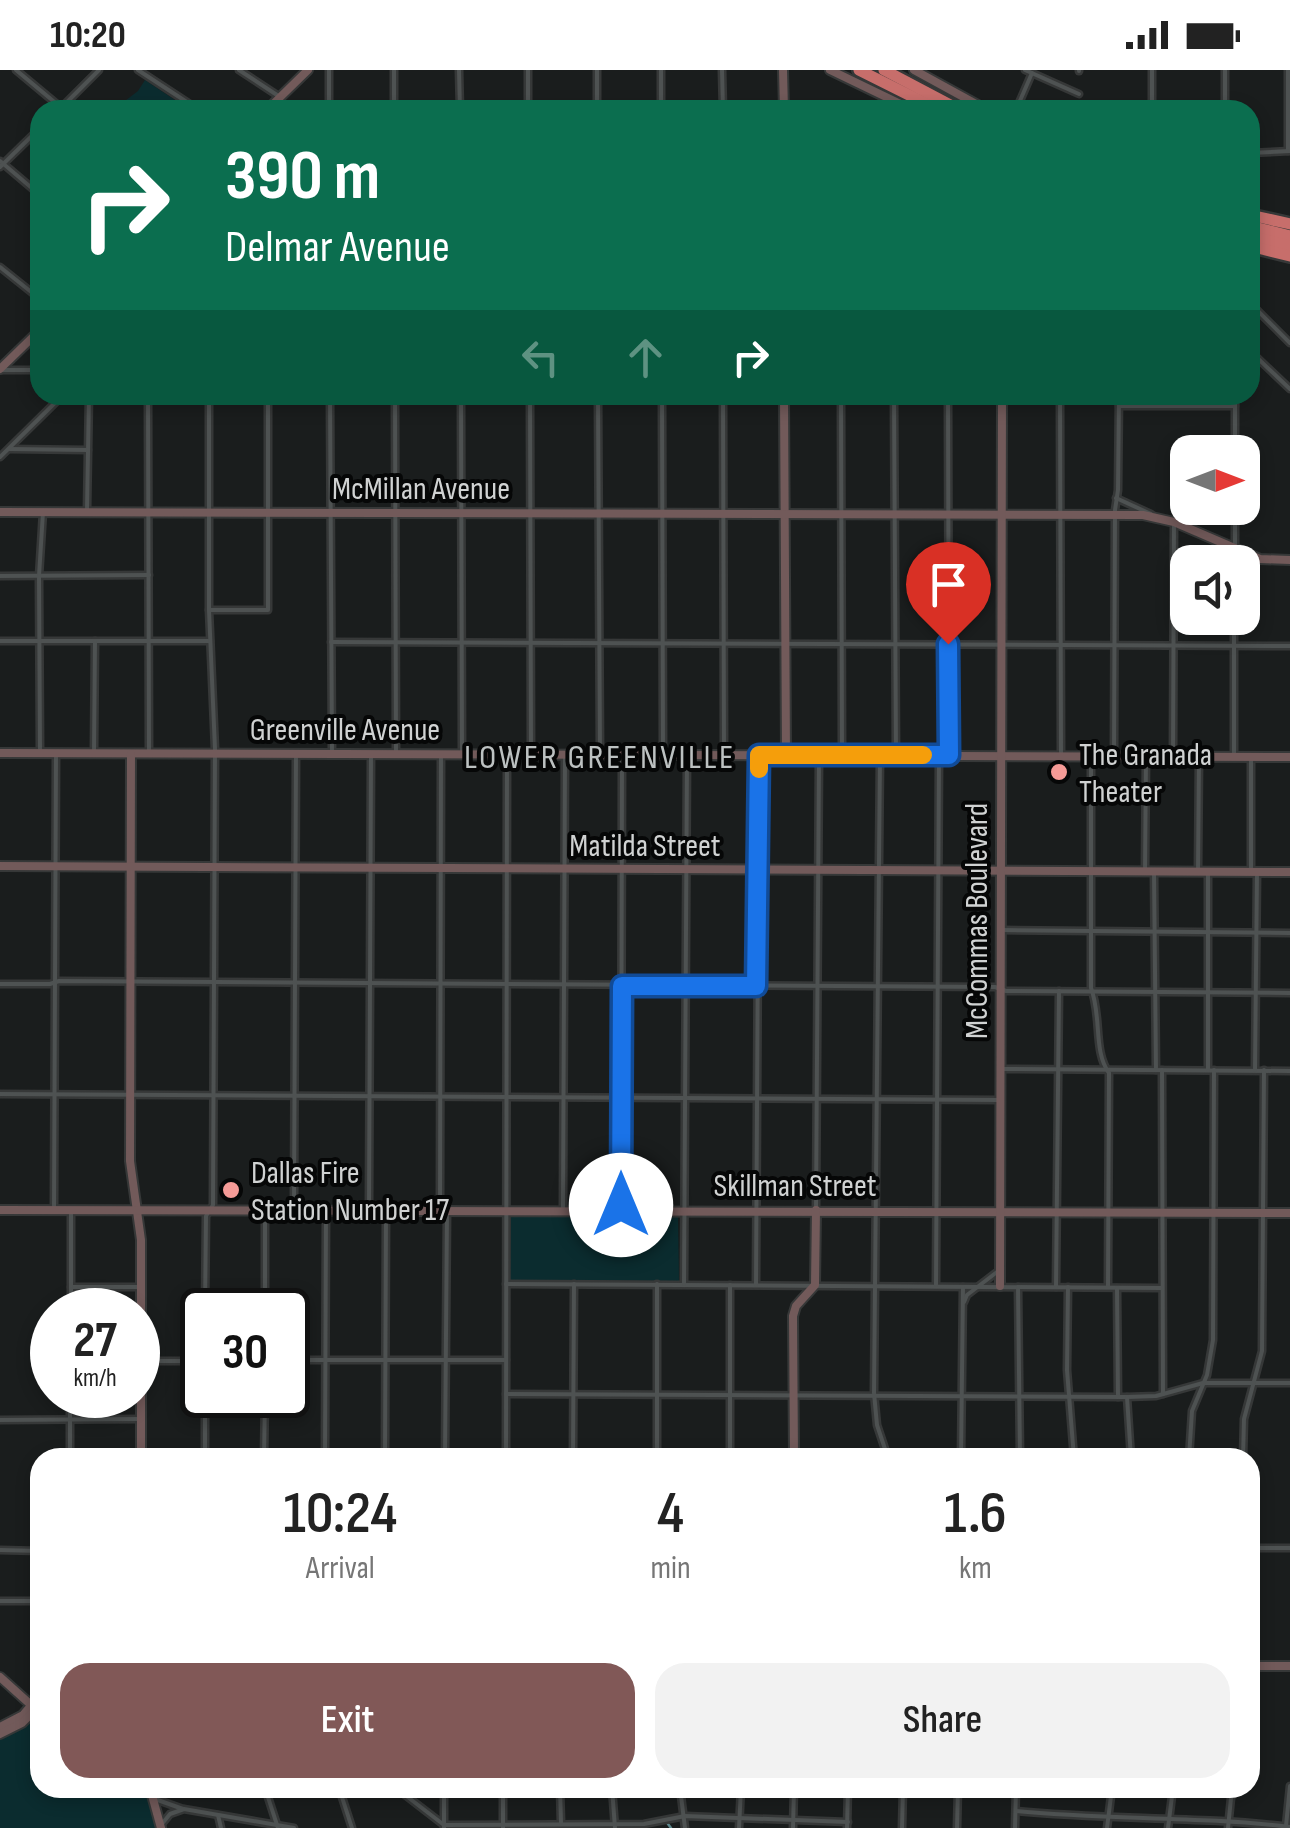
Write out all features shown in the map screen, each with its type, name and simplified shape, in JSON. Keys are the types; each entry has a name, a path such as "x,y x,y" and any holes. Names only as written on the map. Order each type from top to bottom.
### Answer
{"highway":[{"path":"860,70 919,100"},
{"path":"884,70 941,100"},
{"path":"1260,216 1290,223"},
{"path":"1260,228 1290,236"},
{"path":"1260,238 1290,246"},
{"path":"1260,251 1290,258"}],"street":[{"path":"16,70 51,100"},
{"path":"70,100 99,70"},
{"path":"138,70 184,100"},
{"path":"239,70 280,97"},
{"path":"277,100 308,70"},
{"path":"328,70 329,100"},
{"path":"394,70 394,100"},
{"path":"460,70 460,100"},
{"path":"528,70 528,100"},
{"path":"597,70 597,100"},
{"path":"661,70 662,100"},
{"path":"722,70 723,100"},
{"path":"830,70 892,100"},
{"path":"914,70 969,100"},
{"path":"1025,70 1079,94"},
{"path":"1152,70 1152,100"},
{"path":"1224,70 1224,100"},
{"path":"1260,152 1289,151 1288,70"},
{"path":"784,71 784,100"},
{"path":"1020,100 1032,74"},
{"path":"30,137 1,164 30,186"},
{"path":"0,268 30,291"},
{"path":"1260,313 1290,343"},
{"path":"0,370 30,340"},
{"path":"1260,360 1290,389"},
{"path":"0,370 30,370"},
{"path":"0,457 53,405"},
{"path":"87,512 89,405"},
{"path":"148,405 150,754"},
{"path":"206,1288 206,1216 214,1206 215,754 209,610 209,405"},
{"path":"209,610 268,610 268,405"},
{"path":"330,405 332,754"},
{"path":"394,405 396,754"},
{"path":"461,405 462,755"},
{"path":"530,405 531,755"},
{"path":"598,405 600,755"},
{"path":"662,405 663,755"},
{"path":"723,405 724,755"},
{"path":"784,405 786,755"},
{"path":"841,405 842,756"},
{"path":"894,405 896,755"},
{"path":"936,1284 938,871 948,644 948,405"},
{"name":"McCommas Boulevard","path":"1000,1286 1002,405"},
{"path":"1060,405 1060,755"},
{"path":"1114,756 1114,515 1119,406 1235,406 1235,435"},
{"path":"9,448 88,450"},
{"path":"1116,498 1156,516"},
{"name":"McMillan Avenue","path":"0,512 1001,514 1156,516 1170,521"},
{"path":"40,753 43,512"},
{"path":"1174,525 1174,757"},
{"name":"McMillan Avenue","path":"1181,525 1228,545"},
{"name":"McMillan Avenue","path":"1260,559 1290,560"},
{"path":"0,576 149,576"},
{"path":"1234,635 1234,757"},
{"path":"0,641 210,641"},
{"path":"94,754 95,641"},
{"path":"331,642 1290,646"},
{"name":"Greenville Avenue","path":"0,753 1290,758"},
{"path":"54,1210 56,754"},
{"path":"71,1210 71,1286 142,1287 138,1210 131,1180 132,754"},
{"path":"294,1211 296,754"},
{"path":"369,1211 371,754"},
{"path":"441,755 440,1097 446,1448"},
{"path":"506,1448 508,755"},
{"path":"563,1211 564,755"},
{"path":"621,1210 622,755"},
{"path":"684,1284 687,755"},
{"path":"756,1284 759,755"},
{"path":"880,755 874,1394 877,1425 885,1448"},
{"path":"1092,755 1092,992 1099,1014 1100,1056 1107,1070 1108,1288"},
{"path":"794,1448 794,1316 796,1306 815,1286 819,756"},
{"path":"1146,756 1159,1070 1163,1394"},
{"path":"1198,872 1199,757"},
{"path":"1251,758 1256,1070"},
{"name":"Matilda Street","path":"0,866 1290,872"},
{"path":"1190,1448 1192,1410 1209,1368 1213,1340 1208,872"},
{"path":"1001,930 1290,932"},
{"path":"0,984 370,982 1290,992"},
{"path":"1056,1287 1059,992"},
{"path":"1000,1069 1290,1071"},
{"path":"1243,1448 1244,1419 1262,1350 1264,1070"},
{"path":"0,1094 1000,1100"},
{"name":"Skillman Street","path":"0,1210 1290,1213"},
{"path":"265,1211 265,1288"},
{"path":"325,1448 326,1211"},
{"path":"385,1448 386,1211"},
{"path":"962,1306 968,1295 992,1278 1000,1267"},
{"path":"506,1284 1161,1288"},
{"path":"573,1448 574,1284"},
{"path":"657,1284 657,1448"},
{"path":"730,1285 730,1448"},
{"path":"962,1285 962,1448"},
{"path":"1018,1286 1020,1448"},
{"path":"1068,1287 1073,1448"},
{"path":"1117,1288 1118,1397"},
{"path":"310,1360 506,1360"},
{"path":"506,1394 1127,1397 1163,1394 1203,1383 1290,1383"},
{"path":"1188,1386 1197,1394"},
{"path":"1127,1397 1130,1448"},
{"path":"0,1420 141,1418 140,1448"},
{"path":"205,1418 205,1448"},
{"path":"264,1448 265,1418"},
{"path":"70,1419 70,1448"},
{"path":"1260,1548 1290,1548"},
{"path":"0,1550 30,1551"},
{"path":"0,1601 30,1601"},
{"path":"1260,1666 1290,1666"},
{"path":"0,1677 30,1704"},
{"path":"0,1731 30,1714"},
{"path":"0,1731 30,1717"},
{"path":"1016,1812 1108,1819 1228,1820 1287,1827 1290,1786"},
{"path":"268,1798 278,1826"},
{"path":"342,1798 352,1828"},
{"path":"409,1798 444,1826 616,1826 685,1816 848,1825 848,1798"},
{"path":"444,1798 444,1826"},
{"path":"503,1798 503,1826"},
{"path":"560,1798 560,1825"},
{"path":"613,1798 616,1826"},
{"path":"682,1798 684,1828"},
{"path":"739,1828 741,1798"},
{"path":"793,1828 794,1798"},
{"path":"902,1828 903,1798"},
{"path":"957,1828 958,1798"},
{"path":"1016,1798 1016,1828"},
{"path":"1108,1828 1111,1798"},
{"path":"1168,1828 1172,1798"},
{"path":"1228,1828 1231,1798"},
{"path":"155,1800 218,1816 294,1828"},
{"path":"155,1800 161,1826"},
{"path":"161,1826 170,1814 184,1809"},
{"path":"218,1816 221,1828"},
{"path":"636,1828 644,1824"}],"shaded area":[{"path":"145,80 175,100 126,100"},
{"path":"678,1215 679,1281 510,1280 511,1217"},
{"path":"30,1723 30,1798 148,1798 156,1828 0,1828 0,1738"}],"waterway":[{"path":"668,1824 671,1828"}],"slow traffic":[{"path":"759,769 759,755 923,755"}],"place":[{"name":"The Granada Theater","path":"1059,772"},
{"name":"Dallas Fire Station Number 17","path":"231,1190"}],"district":[{"name":"LOWER GREENVILLE","path":"600,756"}],"route":[{"path":"621,1205 622,986 756,986 759,755 949,755 948,644"}]}
